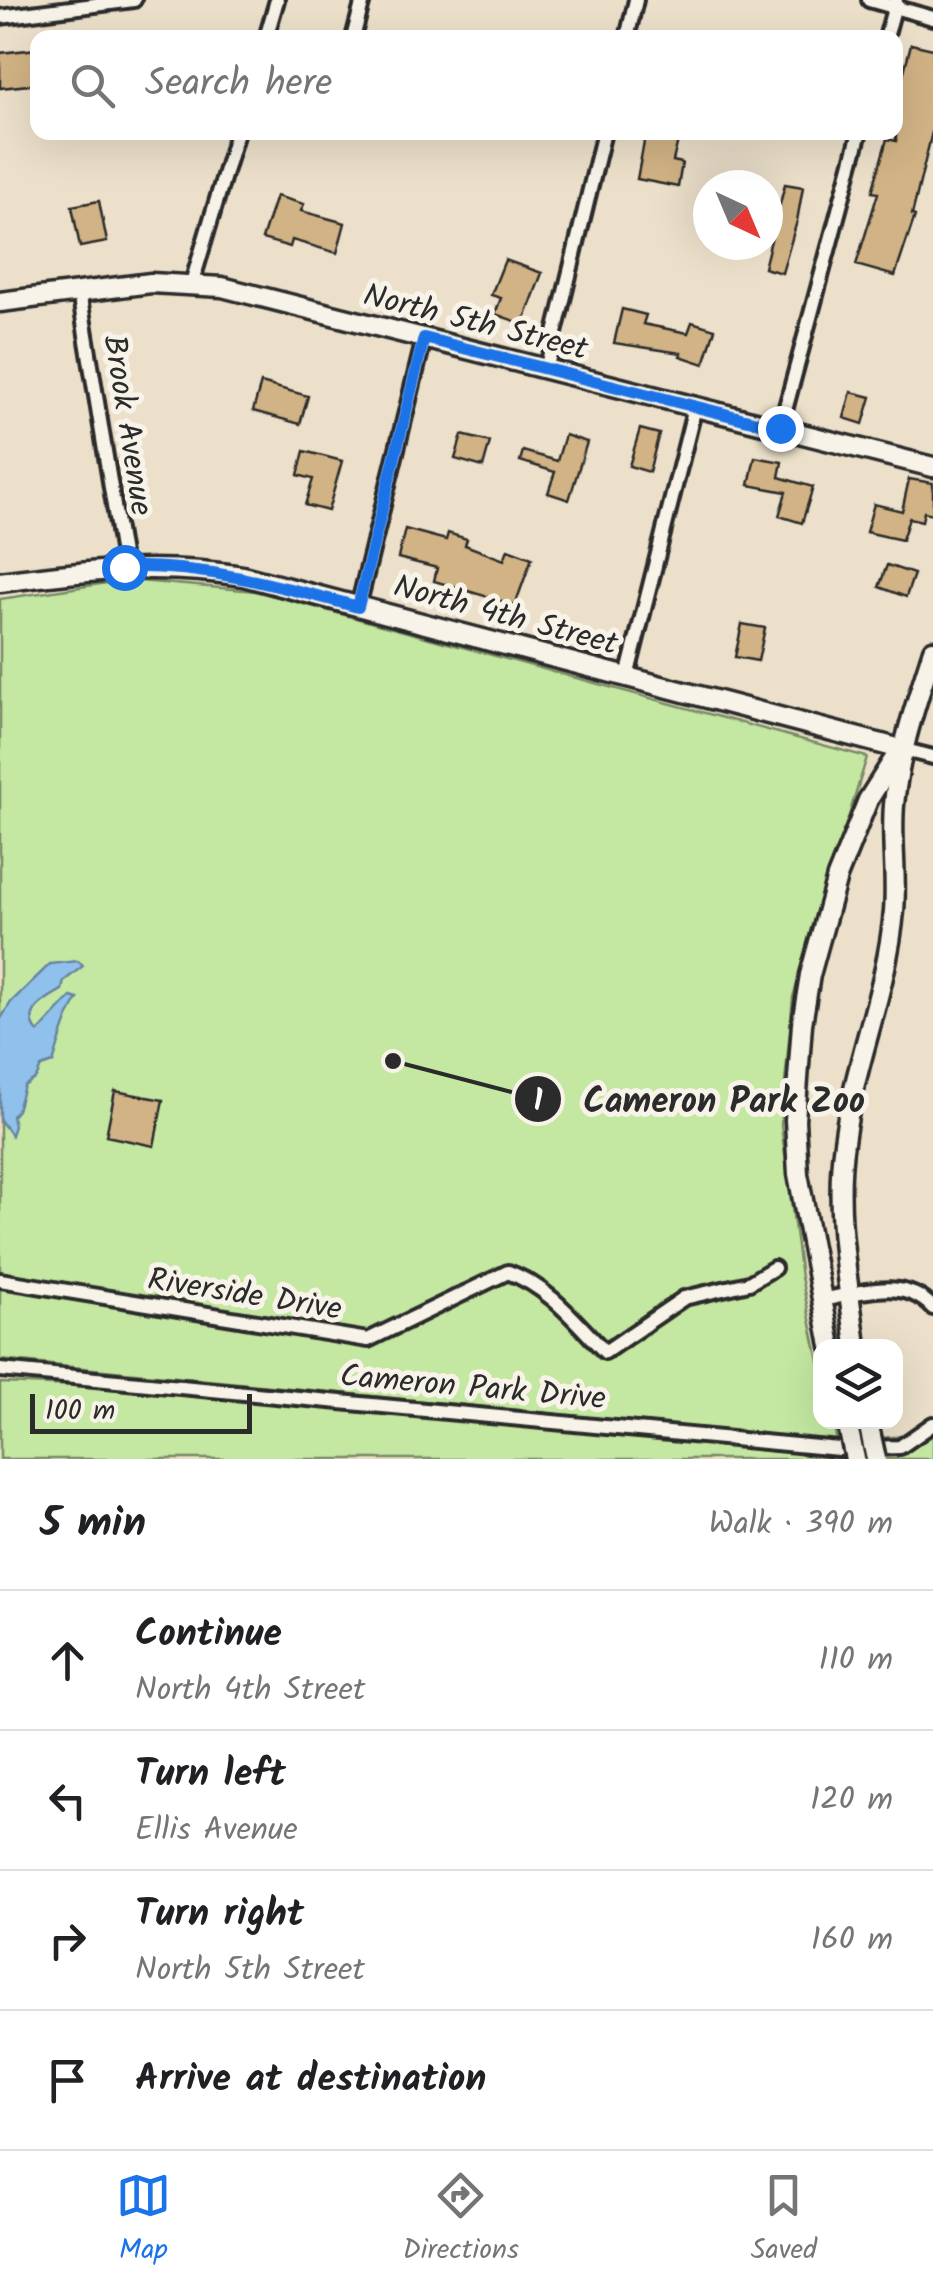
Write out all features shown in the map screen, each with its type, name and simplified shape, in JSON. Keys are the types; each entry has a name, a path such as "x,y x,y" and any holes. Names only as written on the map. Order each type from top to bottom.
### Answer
{"main road":[{"name":"North 5th Street","path":"0,302 151,283 222,287 933,467"},
{"name":"North 4th Street","path":"0,582 124,567 212,571 902,749"},
{"path":"855,1339 840,1217 843,1144 860,1058 884,974 894,910 894,807 902,749 933,650"},
{"path":"829,1339 798,1174 795,1120 802,1024 810,975 837,877 868,800 902,749"},
{"path":"849,1429 855,1459"},
{"path":"870,1429 876,1459"}],"street":[{"path":"0,16 134,0"},
{"path":"268,30 277,0"},
{"path":"355,30 363,0"},
{"path":"628,30 636,0"},
{"path":"869,0 895,3 933,18"},
{"path":"888,30 895,3"},
{"path":"192,283 235,140"},
{"path":"546,370 602,140"},
{"path":"780,428 858,140"},
{"name":"Brook Avenue","path":"79,292 124,567"},
{"path":"358,607 424,338"},
{"path":"627,677 695,407"},
{"name":"North 4th Street","path":"902,749 933,757"},
{"name":"Riverside Drive","path":"0,1280 368,1340 508,1272 530,1280 552,1297 605,1352 684,1298 750,1283 774,1268"},
{"path":"821,1300 901,1288 920,1294 933,1308"},
{"name":"Cameron Park Drive","path":"0,1370 839,1448 900,1447 933,1424"}],"green space":[{"path":"127,580 256,591 867,757 793,997 781,1125 801,1277 814,1339 813,1429 834,1429 837,1441 933,1434 933,1459 0,1459 0,1383 257,1393 797,1444 836,1441 0,1360 0,599"}],"water":[{"path":"78,961 83,966 64,981 62,990 34,1012 33,1025 38,1032 71,997 78,999 53,1063 41,1067 36,1078 24,1086 12,1116 11,1135 0,1120 0,1020 11,1002 50,964"}],"building":[{"path":"911,44 933,49 933,128 912,215 915,216 895,276 856,265 878,193 872,192 887,140 903,140 903,75"},
{"path":"30,50 30,85 0,88 0,53"},
{"path":"644,140 678,140 673,161 682,163 678,187 637,179"},
{"path":"785,184 803,187 782,273 764,268 766,260 783,260"},
{"path":"276,196 304,204 301,211 345,223 337,253 292,240 290,247 262,239"},
{"path":"99,201 107,242 80,247 72,206"},
{"path":"505,260 542,273 523,324 495,314 501,298 491,295"},
{"path":"622,309 646,315 643,324 688,333 692,322 715,329 704,364 680,356 681,353 614,343"},
{"path":"261,383 308,396 300,424 253,411"},
{"path":"851,392 871,397 863,424 844,418"},
{"path":"640,429 659,434 649,472 629,466"},
{"path":"462,435 490,442 483,467 455,459"},
{"path":"565,435 587,442 569,500 548,493 555,472 520,461 523,451 557,461"},
{"path":"304,451 342,461 328,511 305,505 313,479 298,475"},
{"path":"755,457 782,462 779,477 813,487 802,523 779,516 786,492 749,485"},
{"path":"909,479 933,483 933,514 924,512 922,521 909,518 902,540 866,532 874,504 902,511"},
{"path":"405,529 446,540 448,533 467,539 465,545 504,560 508,549 532,558 515,605 434,581 437,568 398,558"},
{"path":"887,565 914,574 906,597 879,587"},
{"path":"742,624 765,628 758,661 735,657"},
{"path":"115,1091 163,1100 154,1146 106,1136"}],"place":[{"name":"Cameron Park Zoo","path":"393,1061"}],"route":[{"path":"124,567 197,569 243,576 358,607 424,338 780,428"}]}
